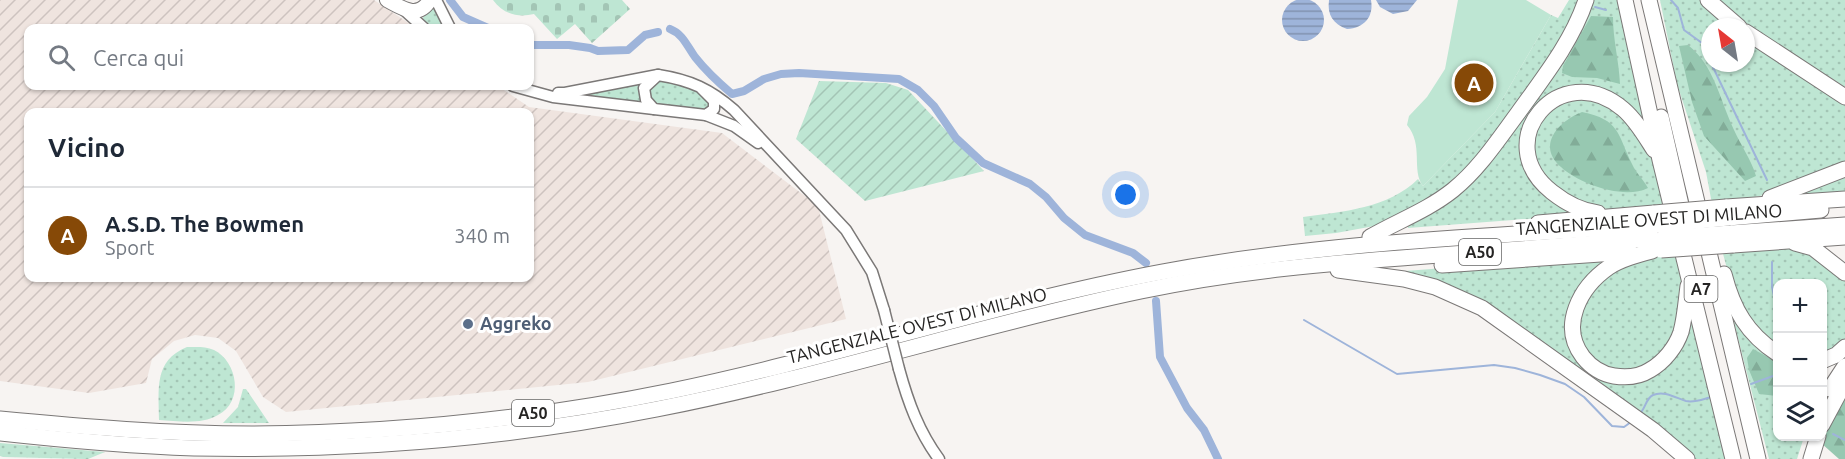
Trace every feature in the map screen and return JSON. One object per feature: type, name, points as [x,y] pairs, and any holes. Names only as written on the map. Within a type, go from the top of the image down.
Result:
[{"type":"highway","points":[[1370,237],[1434,204],[1472,172],[1555,61],[1572,32],[1586,0]]},
{"type":"highway","name":"A7","points":[[1625,0],[1660,160],[1734,459]]},
{"type":"highway","name":"A7","points":[[1634,0],[1742,459]]},
{"type":"highway","name":"A7","points":[[1649,0],[1758,459]]},
{"type":"highway","points":[[1708,0],[1729,18]]},
{"type":"highway","points":[[1755,38],[1845,97]]},
{"type":"highway","points":[[1657,236],[1619,216],[1591,213],[1576,208],[1548,189],[1530,163],[1527,146],[1530,128],[1537,114],[1550,102],[1566,94],[1582,92],[1600,96],[1623,109],[1636,123],[1660,160]]},
{"type":"highway","points":[[1678,122],[1696,169],[1731,300],[1748,329],[1773,350]]},
{"type":"highway","points":[[1730,225],[1753,205],[1845,169]]},
{"type":"highway","points":[[1753,205],[1845,199]]},
{"type":"highway","name":"TANGENZIALE OVEST DI MILANO","points":[[0,433],[192,448],[298,448],[402,442],[512,431],[686,403],[1141,291],[1229,275],[1657,236],[1845,209]]},
{"type":"highway","points":[[1306,252],[1370,237],[1619,216]]},
{"type":"highway","points":[[1352,271],[1657,236],[1730,225],[1780,241],[1813,248],[1845,273]]},
{"type":"highway","name":"TANGENZIALE OVEST DI MILANO","points":[[1730,225],[1845,225]]},
{"type":"highway","points":[[1657,236],[1632,256],[1611,266],[1596,277],[1581,297],[1573,315],[1572,331],[1576,346],[1592,366],[1608,375],[1621,377],[1638,375],[1656,366],[1670,352],[1681,332],[1689,277]]},
{"type":"highway","name":"TANGENZIALE OVEST DI MILANO","points":[[0,419],[149,430],[256,434],[400,428],[525,415],[682,388],[1133,278],[1200,265],[1306,252],[1657,236]]},
{"type":"highway","points":[[1780,241],[1845,237]]},
{"type":"highway","points":[[1297,267],[1352,271],[1404,279],[1434,287],[1482,308],[1653,430],[1687,459]]},
{"type":"highway","points":[[1827,359],[1845,347]]},
{"type":"highway","points":[[1827,394],[1845,366]]},
{"type":"highway","points":[[1827,416],[1845,382]]},
{"type":"highway","points":[[1801,459],[1806,441]]},
{"type":"highway","points":[[1811,459],[1816,441]]},
{"type":"main road","points":[[396,4],[417,11],[432,1]]},
{"type":"street","points":[[422,24],[432,1]]},
{"type":"street","points":[[432,1],[447,24]]},
{"type":"street","points":[[396,4],[419,24]]},
{"type":"street","points":[[654,109],[646,100],[644,88],[658,75]]},
{"type":"street","points":[[525,90],[565,93],[658,75],[700,87],[717,95],[734,110],[835,216],[856,244],[872,272],[885,310],[913,415],[939,459]]},
{"type":"street","points":[[700,87],[720,106],[728,124]]},
{"type":"street","points":[[525,90],[553,97],[706,115],[728,124],[773,153]]},
{"type":"street","points":[[706,115],[714,109],[714,101]]},
{"type":"shaded area","points":[[0,0],[374,0],[410,24],[24,24],[24,90],[504,90],[529,107],[722,133],[818,206],[846,319],[588,382],[286,412],[263,397],[236,351],[218,338],[195,335],[174,341],[152,359],[146,383],[89,393],[0,381]]},
{"type":"green space","points":[[493,0],[622,0],[630,9],[592,43],[575,24],[557,39],[534,14],[511,14],[501,9]]},
{"type":"green space","points":[[1458,0],[1526,0],[1551,15],[1495,112],[1423,186],[1418,173],[1415,141],[1407,125],[1409,116],[1427,97],[1445,69]]},
{"type":"green space","points":[[1569,0],[1581,0],[1567,33],[1492,141],[1446,190],[1380,225],[1305,236],[1303,217],[1364,207],[1393,196],[1418,179],[1423,186],[1495,112],[1551,15],[1558,18]]},
{"type":"green space","points":[[1591,0],[1617,0],[1648,129],[1616,99],[1553,96],[1525,159],[1580,215],[1408,228],[1408,223],[1444,202]]},
{"type":"green space","points":[[1660,0],[1702,0],[1723,18],[1701,18],[1701,72],[1755,72],[1755,42],[1845,102],[1845,164],[1760,196],[1712,204],[1706,172],[1677,84]]},
{"type":"green space","points":[[1716,0],[1845,0],[1845,87],[1755,30],[1755,18],[1737,18]]},
{"type":"green space","points":[[435,2],[444,24],[429,24],[422,19]]},
{"type":"green space","points":[[1591,16],[1613,17],[1620,84],[1597,78],[1572,77],[1562,73],[1563,66]]},
{"type":"green space","points":[[1688,45],[1701,58],[1701,72],[1709,72],[1756,176],[1745,181],[1704,136],[1692,102],[1679,46]]},
{"type":"green space","points":[[643,79],[645,104],[576,97],[577,94]]},
{"type":"green space","points":[[663,79],[699,91],[712,103],[706,110],[653,105],[648,88],[653,82]]},
{"type":"green space","points":[[819,81],[886,83],[908,90],[984,171],[865,201],[796,139]]},
{"type":"green space","points":[[1571,98],[1591,98],[1620,113],[1650,153],[1666,206],[1616,211],[1585,204],[1570,198],[1541,174],[1532,145],[1543,115]]},
{"type":"green space","points":[[1582,112],[1604,119],[1616,129],[1634,167],[1648,188],[1627,192],[1602,188],[1569,173],[1554,159],[1550,150],[1554,135],[1566,121]]},
{"type":"green space","points":[[1845,174],[1845,194],[1785,199]]},
{"type":"green space","points":[[1757,245],[1797,249],[1823,260],[1845,279],[1845,340],[1827,352],[1827,279],[1773,279],[1773,345],[1754,328],[1729,276],[1722,250]]},
{"type":"green space","points":[[1678,252],[1685,290],[1681,318],[1664,353],[1639,370],[1613,370],[1593,360],[1579,339],[1578,311],[1594,285],[1623,263]]},
{"type":"green space","points":[[1614,255],[1583,284],[1574,352],[1638,381],[1691,317],[1729,459],[1692,459],[1503,315],[1405,274],[1405,271]]},
{"type":"green space","points":[[1731,311],[1773,355],[1773,441],[1803,441],[1797,459],[1769,459]]},
{"type":"green space","points":[[187,347],[214,350],[228,363],[235,382],[232,401],[218,415],[204,420],[189,422],[159,420],[159,387],[163,368],[176,353]]},
{"type":"green space","points":[[1753,349],[1773,360],[1773,396],[1759,394],[1749,370],[1747,358]]},
{"type":"green space","points":[[243,389],[246,389],[269,423],[223,423],[238,407]]},
{"type":"green space","points":[[1845,397],[1845,459],[1839,459],[1821,443],[1827,441],[1827,432]]},
{"type":"green space","points":[[0,443],[105,452],[88,459],[3,457],[0,456]]},
{"type":"water","points":[[1303,-1],[1311,0],[1318,5],[1323,12],[1323,28],[1318,35],[1311,40],[1303,41],[1295,40],[1288,35],[1283,28],[1282,20],[1283,12],[1288,5],[1295,0]]},
{"type":"water","points":[[1329,0],[1371,0],[1371,12],[1363,24],[1347,29],[1332,18]]},
{"type":"water","points":[[1376,0],[1417,0],[1408,11],[1393,14],[1380,7]]},
{"type":"waterway","points":[[450,0],[463,17],[479,24]]},
{"type":"waterway","points":[[1671,0],[1678,8],[1684,30],[1701,42]]},
{"type":"waterway","points":[[1595,7],[1606,10]]},
{"type":"waterway","points":[[670,29],[682,37],[695,57],[732,94],[781,74],[899,79],[918,90],[934,106],[956,138],[983,163],[1030,184],[1046,197],[1064,218],[1085,235],[1133,253],[1146,263]]},
{"type":"waterway","points":[[534,45],[569,45],[598,51],[628,50],[645,35],[658,32]]},
{"type":"waterway","points":[[1715,72],[1767,180]]},
{"type":"waterway","points":[[1772,262],[1773,292]]},
{"type":"waterway","points":[[1156,301],[1160,357],[1187,408],[1204,430],[1218,459]]},
{"type":"waterway","points":[[1304,320],[1397,374],[1494,365],[1515,368],[1565,384],[1584,397],[1612,426],[1624,427],[1631,422]]},
{"type":"waterway","points":[[1751,384],[1773,376]]},
{"type":"waterway","points":[[1639,414],[1648,399],[1657,394],[1666,394],[1686,401],[1711,397]]},
{"type":"waterway","points":[[1833,434],[1845,440]]},
{"type":"place","name":"A.S.D. The Bowmen","points":[[1474,83]]},
{"type":"place","name":"Aggreko","points":[[468,324]]}]
